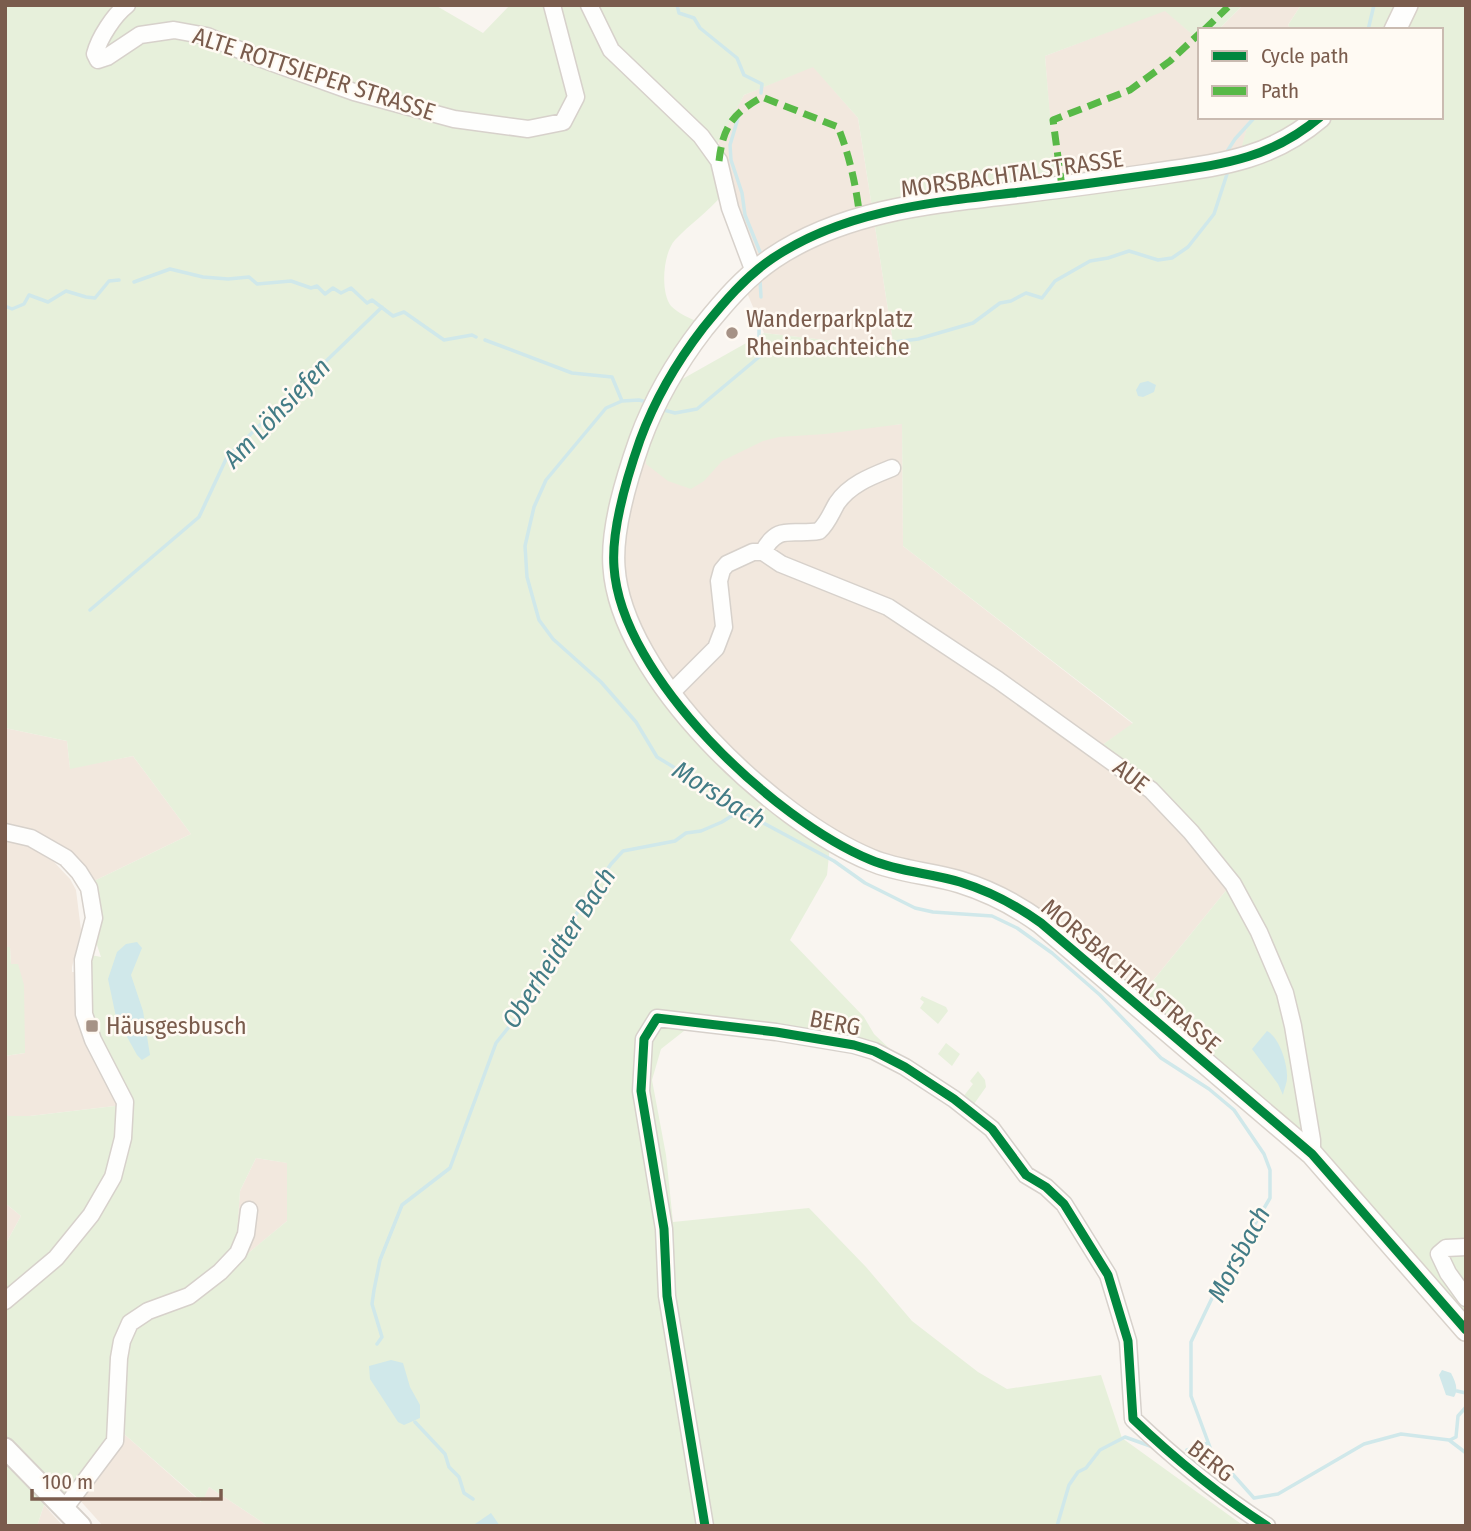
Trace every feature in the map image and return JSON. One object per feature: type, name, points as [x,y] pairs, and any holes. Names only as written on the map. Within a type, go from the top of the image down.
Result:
[{"type":"main road","points":[[1396,28],[1408,5]]},
{"type":"main road","name":"MORSBACHTALSTRASSE","points":[[1317,119],[1285,143],[1266,152],[1227,162],[1062,187],[936,202],[885,212],[841,225],[778,255],[754,272],[725,302],[695,339],[654,405],[638,445],[621,506],[615,533],[614,565],[618,593],[629,625],[654,674],[737,768],[833,841],[872,861],[959,882],[982,891],[1028,914],[1069,945],[1312,1154],[1466,1330]]},
{"type":"street","name":"ALTE ROTTSIEPER STRASSE","points":[[127,5],[96,49],[98,60],[140,35],[174,30],[207,36],[256,57],[354,92],[454,119],[528,129],[564,122],[576,97],[552,5]]},
{"type":"street","points":[[589,5],[611,50],[701,135],[719,161],[730,208],[754,272]]},
{"type":"street","points":[[670,694],[716,648],[724,627],[719,581],[727,564],[753,552],[763,552],[770,538],[779,533],[819,530],[841,498],[853,487],[892,468]]},
{"type":"street","name":"AUE","points":[[763,552],[781,564],[888,607],[905,618],[1134,776],[1191,832],[1233,884],[1248,910],[1285,993],[1301,1073],[1312,1154]]},
{"type":"street","points":[[5,832],[31,838],[66,858],[89,888],[94,918],[83,960],[85,1014],[93,1040],[125,1102],[123,1138],[113,1177],[91,1215],[56,1258],[5,1301]]},
{"type":"street","name":"BERG","points":[[705,1526],[667,1296],[664,1229],[641,1091],[644,1039],[657,1018],[776,1032],[855,1045],[874,1051],[905,1067],[954,1099],[992,1129],[1026,1175],[1046,1187],[1063,1204],[1108,1275],[1128,1341],[1133,1419],[1166,1451],[1267,1526]]},
{"type":"street","points":[[64,1509],[116,1441],[119,1358],[122,1341],[130,1323],[148,1311],[189,1296],[220,1272],[238,1253],[246,1234],[249,1210]]},
{"type":"street","points":[[1466,1248],[1446,1248],[1439,1254],[1448,1273],[1466,1298]]},
{"type":"street","points":[[5,1448],[81,1526]]},
{"type":"shaded area","points":[[1243,5],[1301,5],[1288,25],[1290,28],[1220,28]]},
{"type":"shaded area","points":[[1165,10],[1198,39],[1198,119],[1249,119],[1237,167],[1056,198],[1045,56]]},
{"type":"shaded area","points":[[813,66],[858,118],[894,348],[764,333],[745,288],[759,275],[729,188],[718,140],[744,95]]},
{"type":"shaded area","points":[[902,424],[903,546],[1133,724],[1092,752],[1149,795],[1228,888],[1139,998],[1028,913],[830,845],[690,721],[614,594],[629,459],[785,433]]},
{"type":"shaded area","points":[[5,728],[67,741],[70,768],[133,756],[191,834],[90,883],[5,827]]},
{"type":"shaded area","points":[[5,838],[30,847],[54,862],[76,890],[81,930],[72,967],[72,972],[76,972],[76,1005],[86,1046],[95,1045],[119,1102],[115,1106],[30,1116],[7,1116],[5,1112],[5,1056],[25,1053],[10,947],[5,947]]},
{"type":"shaded area","points":[[256,1158],[288,1163],[287,1221],[234,1265],[240,1191]]},
{"type":"shaded area","points":[[5,1203],[21,1216],[5,1245]]},
{"type":"shaded area","points":[[124,1434],[201,1502],[209,1487],[268,1526],[103,1526],[76,1496],[68,1491]]},
{"type":"shaded area","points":[[44,1505],[63,1526],[37,1526]]},
{"type":"green space","points":[[5,5],[435,5],[483,33],[510,5],[1243,5],[1220,28],[1198,28],[1198,39],[1165,11],[1045,56],[1057,198],[1236,167],[1249,119],[1443,119],[1443,28],[1290,28],[1288,25],[1301,5],[1466,5],[1466,1327],[1315,1150],[1139,998],[1228,888],[1193,831],[1150,789],[1098,748],[1133,723],[903,546],[902,424],[763,441],[722,461],[704,481],[691,489],[668,481],[646,464],[646,452],[670,386],[764,333],[894,348],[858,118],[813,67],[744,95],[711,156],[722,195],[671,246],[664,273],[665,292],[671,306],[699,322],[665,372],[638,426],[619,497],[610,551],[613,592],[625,627],[644,663],[670,699],[733,767],[800,824],[830,845],[827,875],[790,940],[864,1017],[874,1034],[908,1066],[875,1048],[822,1035],[714,1024],[689,1027],[661,1049],[652,1080],[666,1155],[673,1222],[809,1208],[866,1267],[912,1321],[978,1372],[1007,1389],[1101,1375],[1122,1438],[1244,1526],[268,1526],[209,1487],[202,1502],[124,1434],[68,1491],[44,1505],[37,1526],[5,1526],[5,1245],[21,1216],[5,1203],[5,1112],[8,1116],[30,1116],[115,1106],[125,1100],[86,1012],[82,993],[86,954],[101,957],[97,945],[97,902],[90,883],[191,834],[133,756],[70,769],[67,741],[5,728]],"holes":[[[256,1158],[287,1163],[287,1221],[235,1264],[240,1191]]]},
{"type":"green space","points":[[5,947],[10,947],[11,964],[18,964],[24,985],[25,1053],[5,1056]]},
{"type":"green space","points":[[922,996],[946,1007],[948,1011],[938,1024],[920,1008],[924,1002],[920,999]]},
{"type":"green space","points":[[946,1043],[960,1054],[952,1066],[938,1054]]},
{"type":"green space","points":[[978,1071],[985,1080],[986,1087],[974,1104],[963,1097],[973,1084],[970,1081]]},
{"type":"water","points":[[1148,381],[1156,385],[1154,392],[1143,397],[1138,396],[1136,390],[1140,383]]},
{"type":"water","points":[[137,942],[142,948],[131,975],[143,1011],[150,1055],[142,1060],[116,1017],[108,979],[117,952],[126,944]]},
{"type":"water","points":[[1267,1031],[1279,1045],[1284,1059],[1287,1078],[1283,1095],[1252,1049]]},
{"type":"water","points":[[391,1360],[403,1363],[410,1387],[420,1405],[420,1418],[404,1425],[398,1422],[370,1379],[369,1366]]},
{"type":"water","points":[[1442,1370],[1451,1373],[1454,1379],[1454,1397],[1446,1395],[1439,1375]]},
{"type":"water","points":[[491,1513],[500,1526],[472,1526]]},
{"type":"waterway","points":[[677,5],[679,13],[694,18],[700,28],[737,58],[744,75],[762,84],[761,93]]},
{"type":"waterway","name":"Morsbach","points":[[1368,28],[1374,5]]},
{"type":"waterway","points":[[738,118],[730,145],[731,160],[742,193],[745,215],[760,252]]},
{"type":"waterway","name":"Morsbach","points":[[1226,153],[1253,119]]},
{"type":"waterway","name":"Morsbach","points":[[660,409],[675,413],[697,409],[759,357],[794,344],[872,345],[918,339],[973,323],[1000,303],[1026,293],[1042,298],[1055,281],[1090,261],[1129,251],[1158,260],[1172,258],[1188,247],[1214,214],[1228,171]]},
{"type":"waterway","points":[[134,282],[170,269],[203,277],[249,277],[257,284],[291,281],[311,288],[317,286],[325,294],[333,288],[341,293],[351,288],[367,303],[372,300],[393,316],[404,312],[444,340],[472,335],[476,337]]},
{"type":"waterway","points":[[5,306],[12,309],[24,304],[29,295],[48,302],[66,291],[95,298],[109,281],[119,280]]},
{"type":"waterway","points":[[760,280],[761,297]]},
{"type":"waterway","name":"Am Löhsiefen","points":[[90,610],[199,517],[227,457],[382,307]]},
{"type":"waterway","points":[[759,318],[759,357]]},
{"type":"waterway","points":[[485,340],[572,373],[612,377],[622,401]]},
{"type":"waterway","name":"Morsbach","points":[[647,402],[622,401],[606,408],[546,480],[534,507],[525,546],[527,577],[539,620],[553,639],[601,682],[636,722],[657,757],[703,785],[709,784],[745,813],[834,861],[865,883],[915,908],[933,912],[992,916],[1017,928],[1052,953],[1100,995],[1161,1058],[1209,1089],[1234,1110],[1264,1154],[1270,1170],[1270,1198],[1213,1296],[1191,1342],[1191,1396],[1211,1450],[1254,1498],[1278,1494],[1364,1444],[1401,1434],[1449,1440],[1466,1453]]},
{"type":"waterway","name":"Oberheidter Bach","points":[[377,1344],[382,1337],[372,1304],[374,1290],[380,1260],[402,1205],[450,1168],[496,1043],[520,1013],[552,963],[552,949],[623,851],[675,841],[686,833],[701,831],[722,822],[741,810]]},
{"type":"waterway","points":[[1457,1391],[1466,1393]]},
{"type":"waterway","points":[[1450,1440],[1456,1437],[1458,1416],[1466,1407]]},
{"type":"waterway","name":"Oberheidter Bach","points":[[415,1422],[445,1454],[449,1467],[459,1477],[464,1493],[473,1499]]},
{"type":"waterway","points":[[1057,1526],[1069,1485],[1100,1450],[1125,1437],[1153,1447]]},
{"type":"waterway","points":[[1187,1450],[1208,1443]]},
{"type":"marked path","points":[[1206,28],[1228,7]]},
{"type":"marked path","points":[[1062,187],[1053,120],[1130,90],[1170,61],[1198,35]]},
{"type":"marked path","points":[[719,161],[726,130],[743,109],[762,97],[838,127],[852,172],[860,218]]},
{"type":"cycle path","points":[[1317,119],[1280,144],[1239,159],[1173,171],[892,210],[831,228],[773,258],[744,282],[711,318],[684,354],[659,396],[640,440],[625,486],[617,519],[614,567],[623,610],[643,654],[673,698],[709,740],[749,779],[791,813],[832,840],[871,860],[971,886],[1002,899],[1041,923],[1312,1154],[1466,1330]]},
{"type":"cycle path","points":[[705,1526],[667,1296],[664,1229],[641,1091],[644,1039],[657,1018],[776,1032],[874,1051],[905,1067],[954,1099],[992,1129],[1026,1175],[1046,1187],[1064,1204],[1108,1275],[1128,1341],[1133,1419],[1198,1476],[1267,1526]]},
{"type":"place","name":"Wanderparkplatz Rheinbachteiche","points":[[732,333]]},
{"type":"place","name":"Häusgesbusch","points":[[92,1026]]}]
